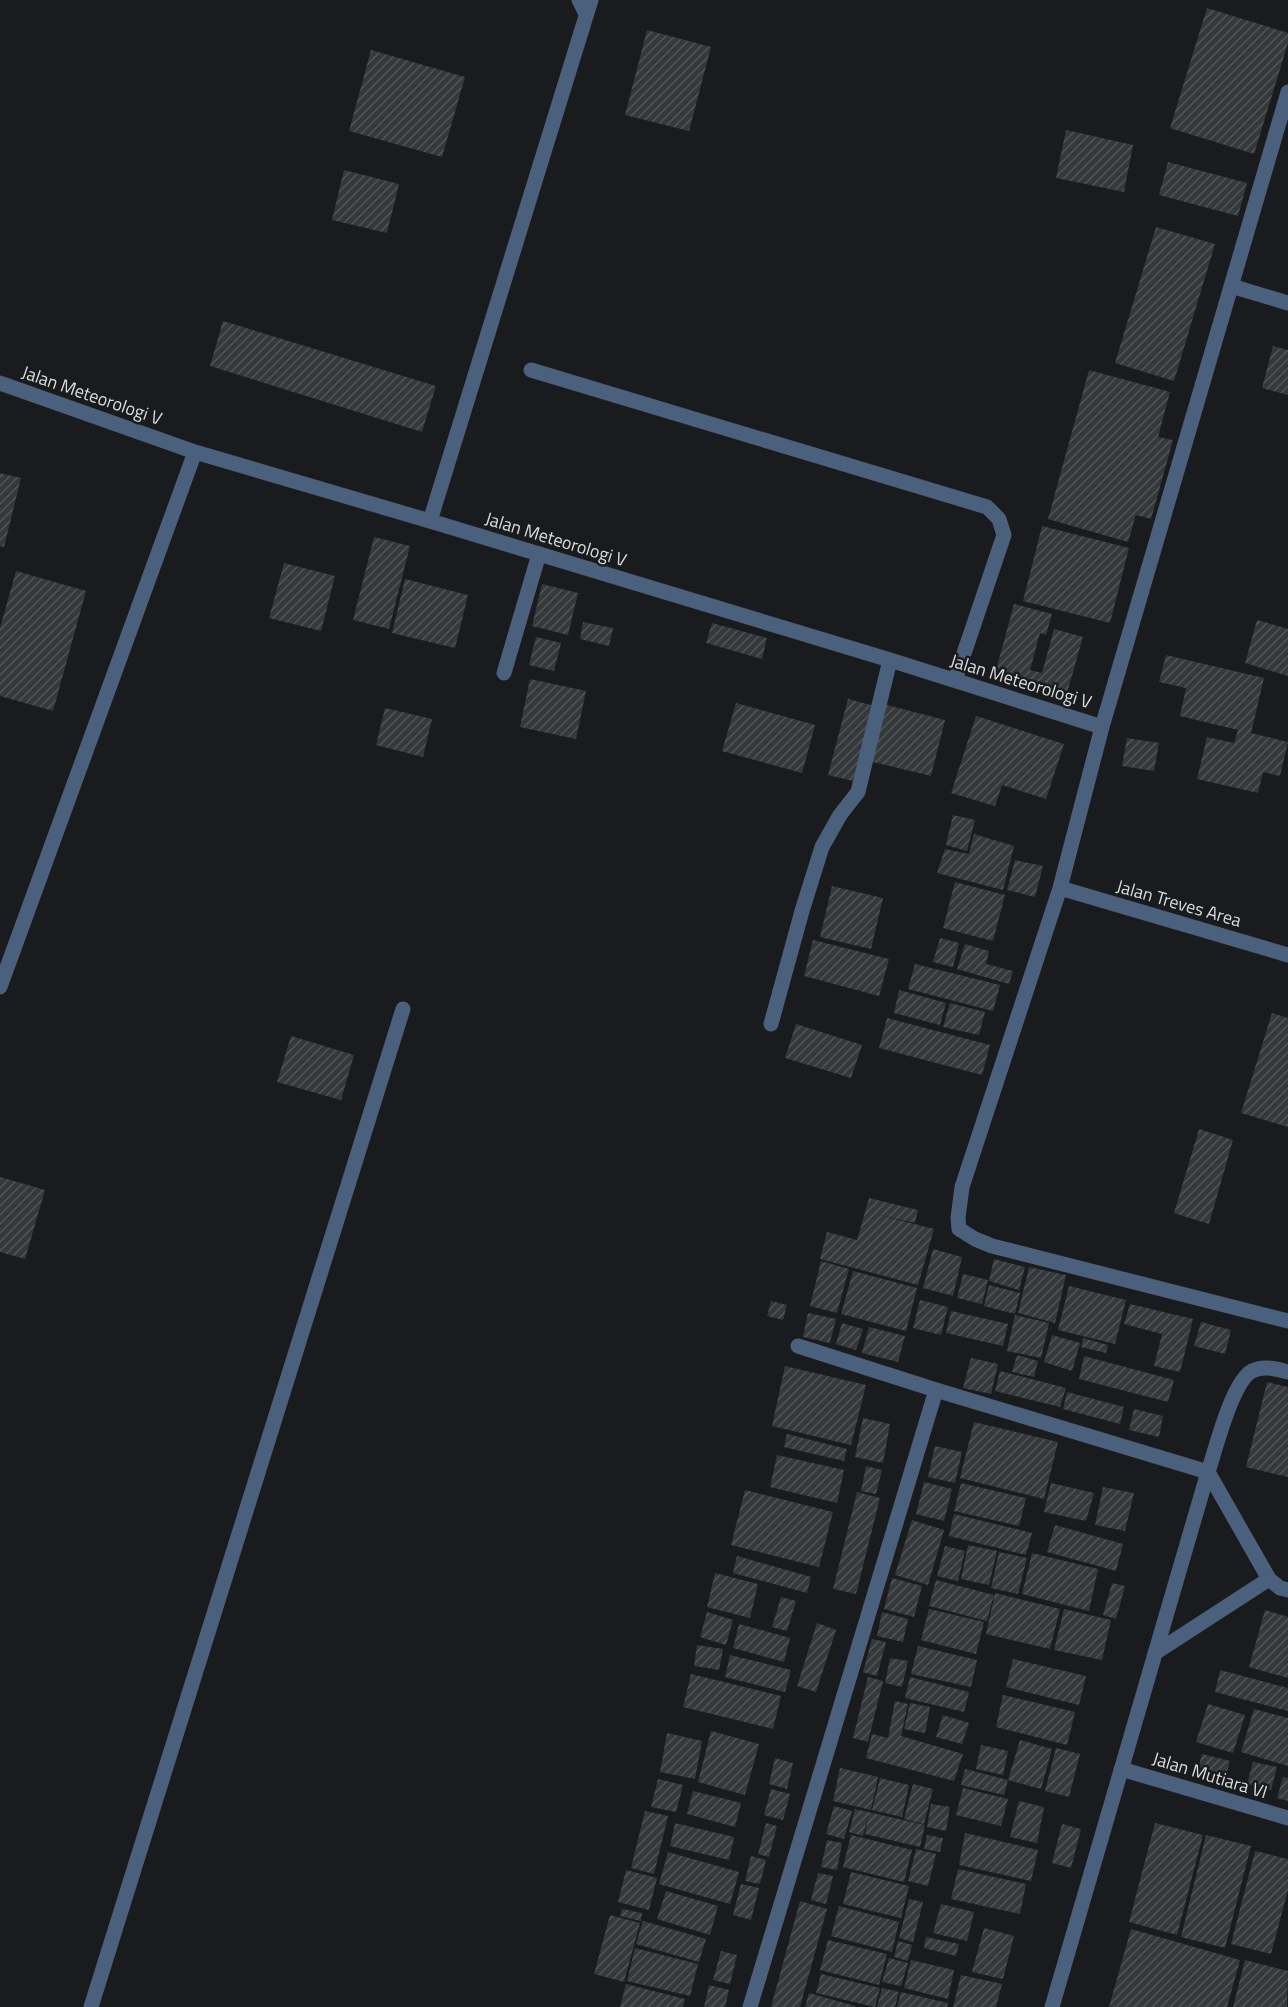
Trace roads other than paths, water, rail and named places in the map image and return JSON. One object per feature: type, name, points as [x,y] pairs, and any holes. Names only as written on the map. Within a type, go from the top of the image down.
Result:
[{"type":"street","points":[[430,521],[589,7],[579,0]]},
{"type":"street","points":[[1288,92],[1102,727],[1060,888],[962,1187],[958,1218],[959,1228],[975,1239],[992,1246],[1288,1321]]},
{"type":"street","points":[[1231,286],[1288,303]]},
{"type":"street","points":[[531,370],[987,507],[999,519],[1005,534],[954,680]]},
{"type":"street","name":"Jalan Meteorologi V","points":[[0,383],[195,452],[890,660],[1102,727]]},
{"type":"street","points":[[0,987],[195,452]]},
{"type":"street","points":[[504,674],[539,554]]},
{"type":"street","points":[[771,1024],[822,847],[840,815],[858,792],[890,660]]},
{"type":"street","name":"Jalan Treves Area","points":[[1060,888],[1288,955]]},
{"type":"street","points":[[91,2007],[403,1009]]},
{"type":"street","points":[[798,1346],[1208,1472],[1269,1579],[1288,1590]]},
{"type":"street","points":[[1052,2007],[1208,1472],[1233,1398],[1243,1379],[1259,1368],[1268,1367],[1288,1372]]},
{"type":"street","points":[[750,2007],[936,1390]]},
{"type":"street","points":[[1155,1653],[1269,1579]]},
{"type":"street","name":"Jalan Mutiara VI","points":[[1121,1768],[1288,1818]]}]
